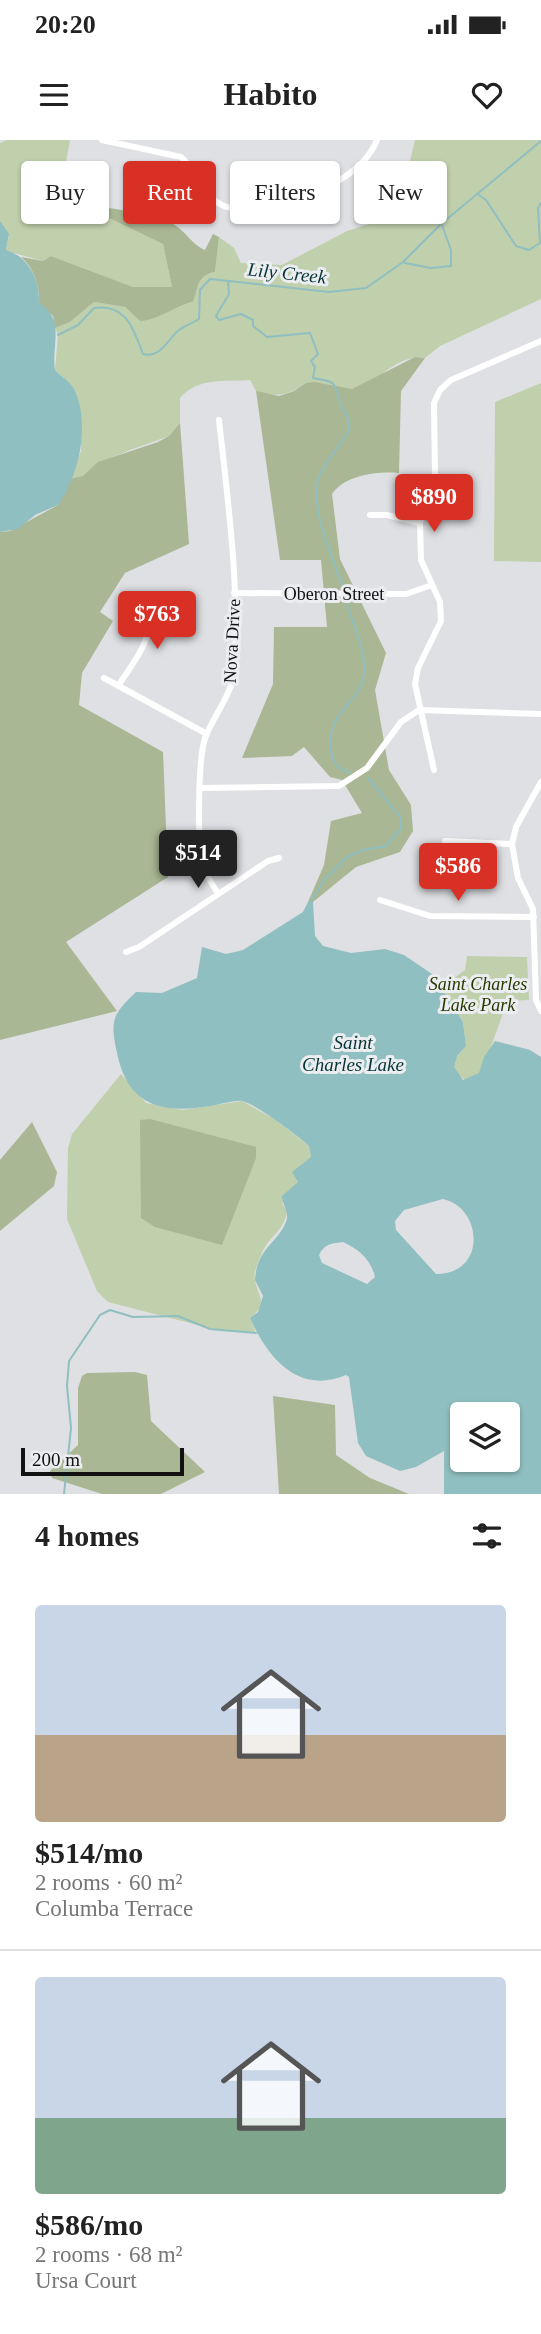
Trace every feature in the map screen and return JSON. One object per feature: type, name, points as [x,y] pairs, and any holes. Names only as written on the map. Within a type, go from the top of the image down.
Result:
[{"type":"street","points":[[102,140],[181,157],[215,201],[235,209],[298,199],[316,192],[353,169],[369,155],[377,140]]},
{"type":"street","points":[[434,770],[415,684],[418,668],[441,621],[440,601],[421,560],[420,523],[435,475],[434,403],[439,391],[451,380],[541,341]]},
{"type":"street","name":"Nova Drive","points":[[218,893],[202,864],[201,755],[206,734],[232,680],[233,551],[219,421]]},
{"type":"street","points":[[370,515],[387,515],[420,523]]},
{"type":"street","name":"Oberon Street","points":[[234,593],[406,594],[432,585]]},
{"type":"street","points":[[118,686],[146,642],[152,619],[149,605]]},
{"type":"street","points":[[104,678],[206,734]]},
{"type":"street","points":[[201,788],[339,786],[367,768],[396,729],[419,709],[541,714]]},
{"type":"street","points":[[541,782],[516,827],[512,844],[518,878],[534,917],[536,1000],[541,1011]]},
{"type":"street","points":[[445,841],[512,844]]},
{"type":"street","points":[[126,952],[139,947],[268,861],[279,858]]},
{"type":"street","points":[[380,900],[430,916],[534,917]]},
{"type":"green space","points":[[7,140],[70,140],[66,161],[21,161],[21,224],[109,224],[111,219],[163,244],[172,287],[133,287],[51,256],[43,261],[6,251],[9,235],[0,221],[0,143]]},
{"type":"green space","points":[[415,140],[541,140],[541,299],[440,346],[425,358],[414,358],[395,365],[359,387],[344,389],[306,383],[288,393],[276,395],[256,391],[250,380],[212,382],[195,387],[180,398],[180,423],[169,436],[104,461],[83,477],[70,479],[81,451],[79,408],[74,389],[55,370],[58,335],[55,328],[70,322],[94,302],[125,307],[140,321],[193,302],[201,279],[215,272],[219,237],[234,248],[241,263],[282,265],[347,231],[370,224],[447,224],[447,161],[410,161]]},
{"type":"green space","points":[[109,208],[123,210],[123,224],[173,224],[205,250],[213,234],[219,237],[215,272],[201,279],[193,302],[152,319],[140,321],[125,307],[94,302],[70,322],[55,328],[53,316],[39,303],[33,272],[21,257],[43,261],[51,256],[133,287],[172,287],[163,244],[111,219]]},
{"type":"green space","points":[[415,357],[425,358],[401,391],[399,473],[353,478],[332,494],[340,559],[386,653],[375,690],[389,770],[411,805],[413,831],[400,852],[356,867],[313,902],[308,902],[324,865],[331,821],[362,813],[342,780],[330,777],[304,747],[292,756],[242,758],[273,684],[274,627],[327,627],[321,560],[280,560],[256,391],[279,396],[314,382],[352,389]]},
{"type":"green space","points":[[541,383],[541,562],[494,561],[495,402]]},
{"type":"green space","points":[[180,423],[189,544],[125,573],[100,612],[113,621],[82,673],[79,705],[163,752],[168,877],[66,942],[117,1011],[0,1040],[0,532],[10,531],[58,505],[70,479],[83,476],[98,462],[158,442],[169,436]]},
{"type":"green space","name":"Saint Charles Lake Park","points":[[467,956],[527,957],[529,1000],[507,1001],[480,1073],[466,1081],[454,1071],[454,1060],[466,1046],[463,1022],[441,988],[465,970]]},
{"type":"green space","points":[[121,1074],[146,1103],[182,1110],[242,1101],[276,1120],[309,1146],[311,1157],[293,1172],[298,1182],[282,1204],[287,1211],[286,1218],[259,1259],[255,1280],[261,1304],[250,1318],[256,1333],[221,1331],[108,1302],[97,1291],[67,1219],[68,1148],[72,1134]]},
{"type":"green space","points":[[150,1119],[256,1147],[256,1158],[222,1245],[155,1227],[141,1218],[140,1120]]},
{"type":"green space","points":[[32,1122],[57,1172],[54,1186],[0,1231],[0,1160]]},
{"type":"green space","points":[[135,1372],[147,1375],[151,1421],[205,1472],[161,1494],[102,1494],[52,1478],[50,1471],[78,1445],[78,1388],[82,1376],[87,1373]]},
{"type":"green space","points":[[273,1396],[335,1405],[336,1455],[370,1478],[409,1494],[279,1494]]},
{"type":"water","points":[[0,221],[9,234],[6,250],[21,258],[32,270],[38,286],[39,303],[52,317],[56,333],[55,370],[74,389],[82,418],[82,433],[72,479],[58,505],[35,515],[18,529],[0,532]]},
{"type":"water","name":"Saint Charles Lake","points":[[308,902],[313,902],[315,936],[323,946],[351,953],[385,949],[404,955],[432,974],[463,1022],[466,1046],[457,1056],[454,1067],[463,1080],[479,1073],[484,1057],[495,1041],[530,1050],[541,1057],[541,1494],[444,1494],[444,1451],[416,1467],[400,1471],[366,1456],[358,1443],[349,1377],[346,1375],[329,1380],[314,1380],[300,1377],[276,1359],[257,1333],[250,1318],[258,1312],[263,1296],[255,1280],[256,1269],[263,1254],[286,1222],[282,1196],[298,1182],[292,1172],[311,1157],[309,1146],[266,1114],[242,1101],[176,1109],[149,1102],[129,1085],[122,1071],[114,1025],[122,1007],[136,992],[162,993],[197,978],[202,947],[226,954],[243,950],[303,912]],"holes":[[[443,1199],[466,1214],[472,1226],[474,1240],[471,1252],[465,1263],[453,1271],[436,1274],[396,1230],[395,1221],[404,1210]],[[343,1242],[367,1260],[375,1277],[367,1284],[322,1263],[319,1255],[323,1248]]]},
{"type":"waterway","name":"Lily Creek","points":[[58,335],[78,325],[94,308],[105,307],[114,309],[127,319],[143,354],[149,355],[159,351],[179,330],[199,319],[200,290],[210,279],[329,292],[366,288],[403,262],[441,224],[541,141]]},
{"type":"waterway","points":[[479,195],[486,200],[516,246],[529,250],[540,243],[538,208],[541,203]]},
{"type":"waterway","points":[[405,263],[431,268],[451,266],[451,250],[442,225]]},
{"type":"waterway","points":[[228,281],[229,294],[216,316],[219,320],[241,314],[253,320],[253,326],[267,337],[310,333],[318,354],[311,361],[315,367],[313,378],[329,381],[334,385],[348,419],[346,436],[327,461],[316,492],[322,528],[342,585]]},
{"type":"waterway","points":[[347,604],[361,647],[364,673],[356,694],[337,718],[330,738],[335,763],[339,768],[351,773]]},
{"type":"waterway","points":[[310,902],[325,879],[347,857],[362,850],[386,846],[401,829],[401,818],[368,778]]},
{"type":"waterway","points":[[64,1494],[71,1428],[67,1386],[69,1361],[100,1315],[110,1310],[133,1317],[178,1316],[210,1329],[256,1333]]}]
